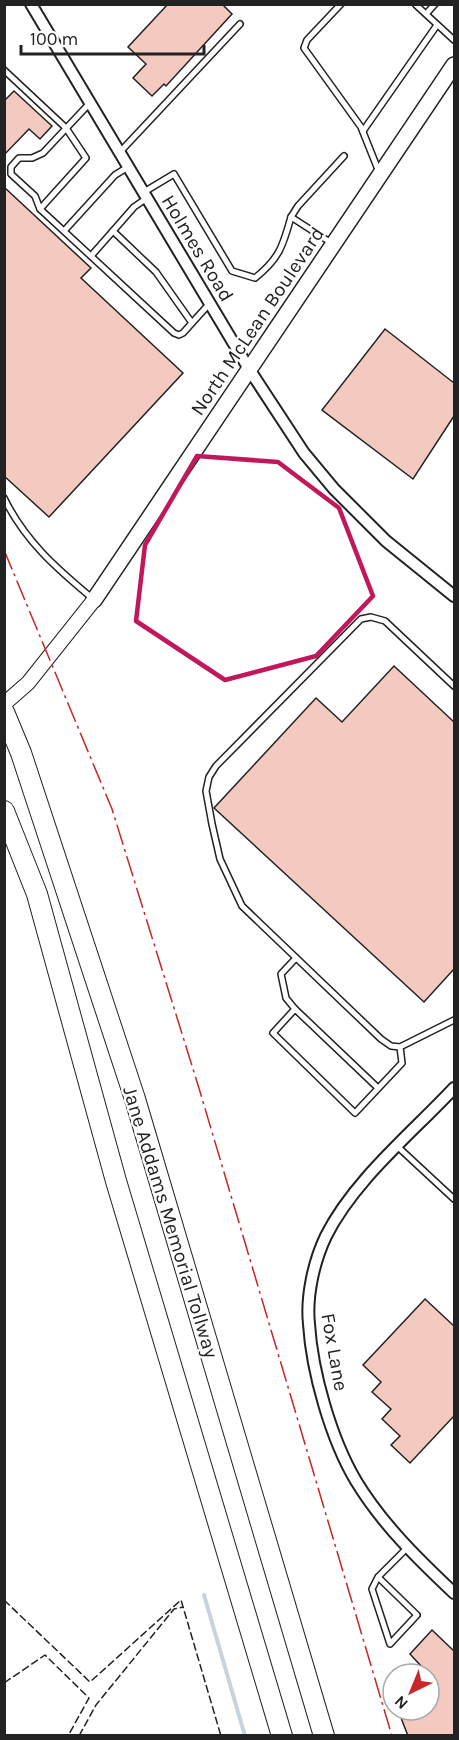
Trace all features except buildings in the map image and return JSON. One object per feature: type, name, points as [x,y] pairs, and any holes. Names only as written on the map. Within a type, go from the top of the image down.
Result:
[{"type":"highway","name":"Jane Addams Memorial Tollway","points":[[4,712],[21,753],[135,1099],[324,1736]]},
{"type":"highway","name":"Jane Addams Memorial Tollway","points":[[4,810],[37,894],[116,1181],[282,1736]]},
{"type":"main road","name":"North McLean Boulevard","points":[[94,600],[454,65]]},
{"type":"street","name":"Holmes Road","points":[[31,4],[249,369],[304,453],[334,489],[386,541],[454,596]]},
{"type":"street","points":[[4,704],[28,683],[94,600]]},
{"type":"street","name":"Fox Lane","points":[[454,1088],[354,1192],[326,1236],[316,1261],[308,1323],[318,1373],[337,1440],[356,1480],[407,1548],[454,1593]]},
{"type":"lane","points":[[341,4],[307,40],[304,48],[363,131],[380,176]]},
{"type":"lane","points":[[426,14],[435,4]]},
{"type":"lane","points":[[416,5],[454,40]]},
{"type":"lane","points":[[120,152],[240,24]]},
{"type":"lane","points":[[363,131],[437,25]]},
{"type":"lane","points":[[4,70],[66,128],[86,158],[40,209]]},
{"type":"lane","points":[[91,102],[43,153],[32,158],[19,158],[11,167],[11,174],[35,196],[40,209],[174,333],[183,333],[210,303]]},
{"type":"lane","points":[[91,256],[146,195],[174,174],[232,272],[255,278],[274,264],[284,242],[291,217],[298,206],[344,156]]},
{"type":"lane","points":[[64,231],[115,175],[129,166]]},
{"type":"lane","points":[[291,217],[334,244]]},
{"type":"lane","points":[[113,231],[156,272],[192,323]]},
{"type":"lane","points":[[4,498],[23,532],[44,557],[94,600]]},
{"type":"lane","points":[[454,686],[385,621],[371,617],[361,619],[216,766],[209,777],[206,791],[220,859],[242,906],[381,1039],[391,1046],[400,1047],[454,1020]]},
{"type":"lane","points":[[296,958],[281,974],[286,998],[378,1088]]},
{"type":"lane","points":[[295,1009],[273,1033],[355,1113],[402,1063],[400,1047]]},
{"type":"lane","points":[[398,1147],[454,1199]]},
{"type":"lane","points":[[378,1577],[417,1615],[390,1644],[372,1589],[378,1577],[407,1548]]},
{"type":"highlighted area","points":[[197,456],[278,462],[339,508],[373,596],[316,656],[225,680],[136,621],[145,545]]},
{"type":"waterway","points":[[204,1595],[245,1736]]},
{"type":"fence","points":[[4,1600],[90,1682],[181,1600],[221,1736]]},
{"type":"fence","points":[[79,1736],[96,1705],[174,1609],[183,1607]]},
{"type":"fence","points":[[4,1683],[45,1655],[89,1698],[68,1736]]},
{"type":"power","points":[[4,550],[112,809],[198,1085],[392,1736]]}]
